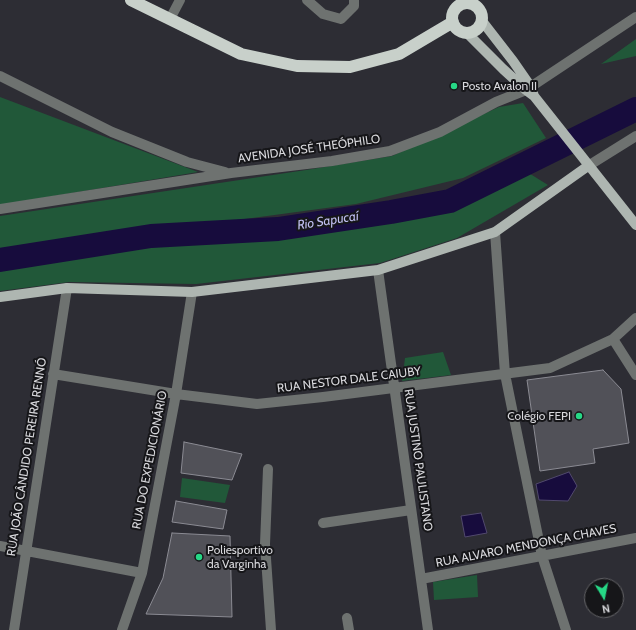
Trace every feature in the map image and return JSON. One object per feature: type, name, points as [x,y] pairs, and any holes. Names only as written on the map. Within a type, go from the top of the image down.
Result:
[{"type":"highway","points":[[131,0],[241,54],[297,66],[350,67],[399,54],[453,22]]},
{"type":"highway","points":[[476,2],[482,16],[482,21],[478,28],[467,33],[458,30],[452,17],[456,9],[464,4],[476,2]]},
{"type":"main road","points":[[482,21],[513,61],[530,91]]},
{"type":"main road","points":[[467,33],[530,91],[636,225]]},
{"type":"main road","points":[[0,297],[67,288],[192,292],[378,270],[495,232],[586,163]]},
{"type":"street","points":[[170,19],[180,0]]},
{"type":"street","points":[[307,0],[323,14],[341,19],[354,6],[354,0]]},
{"type":"street","name":"AVENIDA JOSÉ THEÓPHILO","points":[[0,209],[231,173],[332,162],[390,151],[440,132],[496,102],[530,91],[636,17]]},
{"type":"street","points":[[0,76],[112,132],[187,162],[231,173]]},
{"type":"street","points":[[586,163],[636,136]]},
{"type":"street","points":[[495,232],[505,374],[542,556],[566,630]]},
{"type":"street","name":"RUA JUSTINO PAULISTANO","points":[[378,270],[428,630]]},
{"type":"street","name":"RUA JOÃO CÂNDIDO PEREIRA RENNÓ","points":[[14,630],[67,288]]},
{"type":"street","name":"RUA DO EXPEDICIONÁRIO","points":[[122,630],[142,573],[176,394],[192,292]]},
{"type":"street","name":"RUA NESTOR DALE CAIUBY","points":[[53,374],[176,394],[257,404],[550,368],[613,339],[636,318]]},
{"type":"street","points":[[613,339],[636,375]]},
{"type":"street","points":[[268,469],[265,544],[271,630]]},
{"type":"street","points":[[323,523],[411,510]]},
{"type":"street","name":"RUA ALVARO MENDONÇA CHAVES","points":[[421,580],[636,538]]},
{"type":"street","points":[[0,546],[142,573]]},
{"type":"street","points":[[347,618],[349,630]]},
{"type":"green space","points":[[636,39],[636,56],[601,64]]},
{"type":"green space","points":[[0,97],[198,172],[0,205]]},
{"type":"green space","points":[[523,103],[546,138],[463,178],[356,204],[0,252],[0,216],[392,156],[499,107]]},
{"type":"green space","points":[[527,172],[548,185],[457,238],[380,263],[196,284],[69,282],[0,291],[0,265],[148,242],[276,233],[453,207]]},
{"type":"green space","points":[[443,352],[451,375],[402,381],[405,358]]},
{"type":"green space","points":[[182,478],[230,485],[225,503],[180,497]]},
{"type":"green space","points":[[477,575],[478,597],[434,600],[433,582]]},
{"type":"shaded area","points":[[569,472],[577,486],[568,501],[539,500],[536,484]]},
{"type":"shaded area","points":[[481,513],[487,533],[465,537],[461,516]]},
{"type":"building","name":"Colégio FEPI","points":[[603,370],[621,389],[629,443],[593,449],[595,463],[540,471],[527,380]]},
{"type":"building","points":[[184,442],[242,454],[232,480],[181,473]]},
{"type":"building","points":[[176,501],[227,510],[223,529],[172,522]]},
{"type":"building","name":"Poliesportivo da Varginha","points":[[172,533],[230,536],[232,617],[146,614],[163,578]]},
{"type":"waterway","name":"Rio Sapucaí","points":[[0,260],[151,236],[278,229],[391,212],[450,201],[636,109]]},
{"type":"place","name":"Posto Avalon II","points":[[454,86]]},
{"type":"place","name":"Colégio FEPI","points":[[579,416]]},
{"type":"place","name":"Poliesportivo da Varginha","points":[[199,557]]}]
